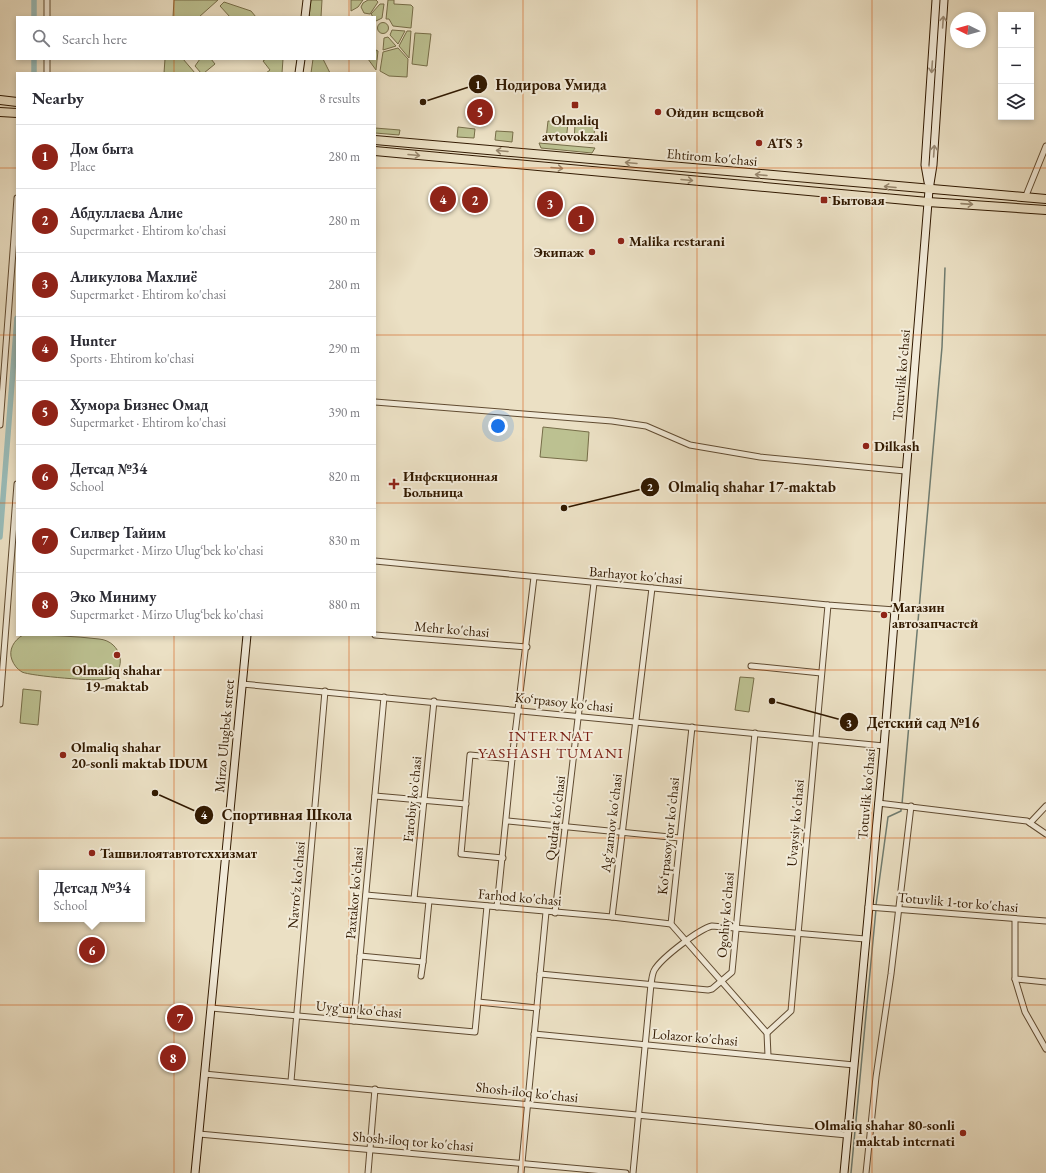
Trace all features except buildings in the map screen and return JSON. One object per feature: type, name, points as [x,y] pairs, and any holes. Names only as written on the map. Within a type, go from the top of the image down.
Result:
[{"type":"main road","points":[[305,16],[307,0]]},
{"type":"main road","points":[[929,190],[925,165],[936,0]]},
{"type":"main road","points":[[929,190],[933,165],[944,0]]},
{"type":"main road","points":[[299,72],[300,60]]},
{"type":"main road","points":[[0,100],[16,102]]},
{"type":"main road","points":[[0,112],[16,114]]},
{"type":"main road","name":"Ehtirom ko'chasi","points":[[376,140],[929,190],[1046,199]]},
{"type":"main road","name":"Ehtirom ko'chasi","points":[[376,151],[928,202],[1046,210]]},
{"type":"main road","name":"Totuvlik ko'chasi","points":[[844,1173],[884,746],[905,471],[929,190]]},
{"type":"main road","name":"Mirzo Ulugbek street","points":[[195,1173],[246,636]]},
{"type":"street","points":[[47,0],[47,16]]},
{"type":"street","points":[[47,60],[47,72]]},
{"type":"street","points":[[1025,198],[1046,146]]},
{"type":"street","points":[[0,425],[16,211]]},
{"type":"street","points":[[376,402],[612,421],[646,426],[690,445],[760,457],[905,471]]},
{"type":"street","points":[[0,704],[16,497]]},
{"type":"street","name":"Barhayot ko'chasi","points":[[376,561],[594,583],[895,610]]},
{"type":"street","points":[[498,907],[512,759],[527,647],[534,577]]},
{"type":"street","name":"Qudrat ko'chasi","points":[[555,913],[594,583]]},
{"type":"street","name":"Ag‘zamov ko'chasi","points":[[612,917],[652,588]]},
{"type":"street","name":"Uvaysiy ko'chasi","points":[[767,1033],[791,1011],[814,739],[828,605]]},
{"type":"street","name":"Mehr ko'chasi","points":[[376,635],[527,647]]},
{"type":"street","points":[[751,666],[821,673]]},
{"type":"street","name":"Ko‘rpasoy ko'chasi","points":[[242,684],[579,715],[884,746]]},
{"type":"street","name":"Navro‘z ko'chasi","points":[[291,1081],[325,691]]},
{"type":"street","name":"Paxtakor ko'chasi","points":[[354,1021],[384,697]]},
{"type":"street","name":"Farobiy ko'chasi","points":[[414,900],[434,701]]},
{"type":"street","name":"Ko‘rpasoy tor ko'chasi","points":[[671,924],[692,727]]},
{"type":"street","name":"Ogohiy ko'chasi","points":[[722,982],[732,972],[755,733]]},
{"type":"street","points":[[503,858],[461,854],[470,755],[512,759]]},
{"type":"street","points":[[375,796],[466,804]]},
{"type":"street","points":[[878,803],[1027,820],[1046,834]]},
{"type":"street","points":[[866,1173],[876,1077],[899,909],[909,806]]},
{"type":"street","points":[[1030,823],[1046,806]]},
{"type":"street","points":[[507,821],[680,838]]},
{"type":"street","name":"Farhod ko'chasi","points":[[366,895],[612,917],[671,924]]},
{"type":"street","points":[[421,976],[430,901]]},
{"type":"street","name":"Uyg‘un ko'chasi","points":[[211,1008],[475,1032],[487,906]]},
{"type":"street","name":"Totuvlik 1-tor ko'chasi","points":[[870,907],[1046,921]]},
{"type":"street","points":[[521,1173],[546,912]]},
{"type":"street","points":[[1015,919],[1015,979],[1023,1007],[1046,1049]]},
{"type":"street","points":[[671,924],[767,1033],[768,1056]]},
{"type":"street","points":[[633,1173],[651,984],[654,971],[658,965],[705,927],[736,927],[865,939]]},
{"type":"street","points":[[360,956],[423,962]]},
{"type":"street","points":[[540,974],[708,990],[722,982]]},
{"type":"street","points":[[1015,979],[1046,982]]},
{"type":"street","points":[[478,1002],[537,1008]]},
{"type":"street","name":"Lolazor ko'chasi","points":[[534,1034],[854,1065]]},
{"type":"street","points":[[1040,1039],[1046,1039]]},
{"type":"street","name":"Shosh-iloq ko'chasi","points":[[204,1074],[291,1081],[847,1135]]},
{"type":"street","points":[[368,1173],[375,1089]]},
{"type":"street","name":"Shosh-iloq tor ko'chasi","points":[[199,1134],[626,1173]]},
{"type":"green space","points":[[174,0],[218,0],[200,16],[173,16]]},
{"type":"green space","points":[[311,0],[322,0],[321,16],[309,16]]},
{"type":"green space","points":[[351,0],[363,0],[358,7],[351,11]]},
{"type":"green space","points":[[368,0],[376,0],[378,2],[370,14],[364,13],[361,7],[363,3]]},
{"type":"green space","points":[[388,0],[394,0],[394,4],[411,5],[413,7],[411,28],[393,26],[389,19],[386,19]]},
{"type":"green space","points":[[224,2],[251,11],[255,16],[229,16],[220,6]]},
{"type":"green space","points":[[380,4],[384,4],[382,18],[376,21],[376,16],[372,16],[371,14]]},
{"type":"green space","points":[[383,22],[387,24],[389,28],[387,32],[383,34],[379,32],[377,28],[379,24]]},
{"type":"green space","points":[[392,30],[405,31],[398,44],[390,35]]},
{"type":"green space","points":[[407,31],[411,31],[409,58],[399,46]]},
{"type":"green space","points":[[415,33],[431,34],[427,66],[412,64]]},
{"type":"green space","points":[[388,37],[396,46],[383,50],[384,38]]},
{"type":"green space","points":[[398,48],[408,59],[407,77],[389,76],[380,71],[383,52]]},
{"type":"green space","points":[[376,50],[378,51],[376,70],[369,60],[376,60]]},
{"type":"green space","points":[[165,60],[184,60],[194,72],[164,72]]},
{"type":"green space","points":[[199,60],[212,60],[215,64],[205,72],[200,72],[195,66]]},
{"type":"green space","points":[[283,60],[282,72],[267,72],[270,70],[263,61]]},
{"type":"green space","points":[[313,60],[324,60],[330,72],[311,72]]},
{"type":"green space","points":[[548,121],[568,123],[566,141],[546,139]]},
{"type":"green space","points":[[575,124],[595,126],[593,143],[574,142]]},
{"type":"green space","points":[[458,127],[475,129],[474,138],[457,137]]},
{"type":"green space","points":[[376,128],[400,130],[399,135],[376,133]]},
{"type":"green space","points":[[496,131],[513,132],[512,142],[495,140]]},
{"type":"green space","points":[[539,143],[595,148],[592,153],[541,148]]},
{"type":"green space","points":[[543,427],[589,432],[587,461],[540,457]]},
{"type":"green space","points":[[22,636],[71,636],[99,639],[107,641],[113,645],[120,657],[120,663],[118,670],[114,675],[107,679],[101,680],[28,674],[17,668],[12,660],[11,649]]},
{"type":"green space","points":[[740,677],[754,678],[749,712],[735,710]]},
{"type":"green space","points":[[23,689],[41,691],[38,725],[20,723]]},
{"type":"waterway","points":[[34,0],[34,16]]},
{"type":"waterway","points":[[34,60],[34,72]]},
{"type":"waterway","points":[[902,804],[942,347],[945,268]]},
{"type":"waterway","points":[[0,537],[16,331]]},
{"type":"waterway","points":[[876,905],[888,817],[901,811],[901,808]]},
{"type":"waterway","points":[[851,1173],[876,909]]},
{"type":"place","name":"Нодирова Умида","points":[[423,102]]},
{"type":"place","name":"Olmaliq avtovokzali","points":[[575,105]]},
{"type":"place","name":"Хумора Бизнес Омад","points":[[480,112]]},
{"type":"place","name":"Ойдин вещевой","points":[[658,112]]},
{"type":"place","name":"ATS 3","points":[[759,143]]},
{"type":"place","name":"Hunter","points":[[443,199]]},
{"type":"place","name":"Абдуллаева Алие","points":[[475,200]]},
{"type":"place","name":"Бытовая","points":[[824,200]]},
{"type":"place","name":"Аликулова Махлиё","points":[[550,204]]},
{"type":"place","name":"Дом быта","points":[[581,219]]},
{"type":"place","name":"Malika restarani","points":[[621,241]]},
{"type":"place","name":"Экипаж","points":[[592,252]]},
{"type":"place","name":"Dilkash","points":[[866,446]]},
{"type":"place","name":"Инфекционная Больница","points":[[394,484]]},
{"type":"place","name":"Olmaliq shahar 17-maktab","points":[[564,508]]},
{"type":"place","name":"Магазин автозапчастей","points":[[884,615]]},
{"type":"place","name":"Olmaliq shahar 19-maktab","points":[[117,655]]},
{"type":"place","name":"Детский сад №16","points":[[772,701]]},
{"type":"place","name":"Olmaliq shahar 20-sonli maktab IDUM","points":[[63,755]]},
{"type":"place","name":"Спортивная Школа","points":[[155,793]]},
{"type":"place","name":"Ташвилоятавтотеххизмат","points":[[92,853]]},
{"type":"place","name":"Детсад №34","points":[[92,950]]},
{"type":"place","name":"Силвер Тайим","points":[[180,1018]]},
{"type":"place","name":"Эко Миниму","points":[[173,1058]]},
{"type":"place","name":"Olmaliq shahar 80-sonli maktab internati","points":[[963,1133]]},
{"type":"district","name":"INTERNAT YASHASH TUMANI","points":[[551,744]]}]
